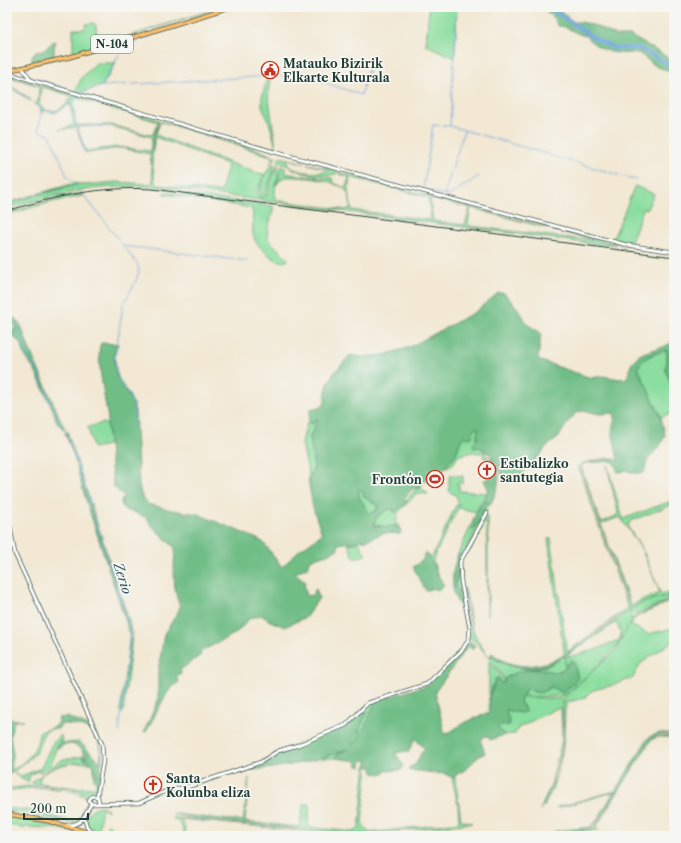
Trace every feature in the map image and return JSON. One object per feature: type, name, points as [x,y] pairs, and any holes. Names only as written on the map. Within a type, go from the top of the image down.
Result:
[{"type":"main road","name":"N-104","points":[[7,72],[29,68],[70,57],[230,7]]},
{"type":"main road","points":[[7,814],[62,825],[101,836]]},
{"type":"street","points":[[26,77],[29,68]]},
{"type":"street","points":[[23,69],[26,77]]},
{"type":"street","points":[[7,72],[26,77],[34,82],[338,170],[627,245],[674,252]]},
{"type":"street","points":[[7,510],[14,554],[102,744],[103,761],[97,796],[99,803]]},
{"type":"street","points":[[91,804],[96,805],[99,803],[107,805],[140,803],[164,792],[190,786],[261,762],[278,751],[298,745],[346,725],[368,703],[427,684],[461,651],[469,638],[470,629],[461,582],[460,562],[487,513]]},
{"type":"street","points":[[62,825],[74,826],[80,823],[91,804],[89,802],[90,797],[97,796]]},
{"type":"street","points":[[84,817],[90,830],[96,834]]},
{"type":"street","points":[[80,823],[81,830]]},
{"type":"street","points":[[81,830],[86,824]]},
{"type":"green space","points":[[224,7],[73,54],[73,29],[85,29],[86,24],[94,23],[96,26],[97,35],[94,37],[92,43],[94,47]]},
{"type":"green space","points":[[429,7],[457,7],[455,58],[426,45]]},
{"type":"green space","points":[[542,7],[555,7],[574,22],[593,25],[617,36],[631,36],[674,61],[674,72],[657,67],[639,53],[614,53],[601,48],[586,36],[565,27],[558,26],[554,19]]},
{"type":"green space","points":[[54,41],[56,42],[54,47],[54,59],[32,64],[32,55],[39,50],[43,51]]},
{"type":"green space","points":[[72,54],[63,57],[7,69]]},
{"type":"green space","points":[[96,63],[116,63],[103,85],[79,94],[75,92],[82,77]]},
{"type":"green space","points":[[268,74],[271,74],[268,93],[276,147],[269,122],[262,106],[262,97]]},
{"type":"green space","points":[[7,75],[159,120],[154,133],[151,154],[156,130],[161,121],[259,150],[276,158],[270,164],[273,159],[271,156],[163,122],[160,123],[156,134],[254,172],[264,174],[257,193],[258,197],[263,198],[260,196],[261,183],[268,169],[274,163],[274,170],[265,196],[267,196],[278,163],[278,177],[275,186],[279,178],[281,166],[285,168],[286,173],[319,178],[332,178],[334,183],[318,179],[283,177],[275,187],[275,200],[346,210],[351,207],[350,201],[352,210],[431,220],[428,197],[350,177],[348,192],[349,196],[343,188],[339,186],[346,188],[349,177],[339,174],[338,172],[616,244],[593,244],[159,187],[138,186],[82,190],[7,209],[7,205],[41,194],[77,185],[44,192],[7,203],[74,183],[85,185],[116,182],[150,184],[153,181],[150,154],[121,148],[86,153],[76,127],[59,130],[74,125],[70,104],[55,113],[43,110],[43,113],[41,112],[40,107],[34,104],[38,102],[39,86],[10,77],[9,85],[30,99],[29,100],[7,85]],"holes":[[[43,87],[72,96],[65,105],[57,110],[48,110],[39,104],[41,88]],[[77,98],[158,122],[153,134],[150,135],[111,125],[76,125],[73,103]],[[84,126],[110,126],[152,137],[150,151],[117,147],[86,151],[77,128]],[[155,137],[228,165],[221,192],[158,185],[155,182],[152,160]],[[430,198],[470,208],[465,225],[433,221]],[[471,208],[593,241],[469,226],[468,223]]]},
{"type":"green space","points":[[280,157],[337,171],[336,174],[313,175],[299,171],[292,168],[278,160]],"holes":[[[288,159],[323,168],[326,171],[310,173],[301,171],[287,165]]]},
{"type":"green space","points":[[635,186],[654,194],[647,209],[643,209],[630,245],[612,241]]},
{"type":"green space","points":[[165,192],[273,206],[267,234],[268,239],[288,259],[287,261],[285,262],[274,259],[257,244],[253,234],[252,208],[164,194]]},
{"type":"green space","points":[[83,194],[82,196],[51,202],[7,215],[7,213],[64,196]]},
{"type":"green space","points":[[7,289],[10,313],[21,326],[29,348],[66,432],[57,423],[54,412],[35,371],[22,351],[20,342],[7,332],[7,330],[15,330],[15,327],[7,318]]},
{"type":"green space","points":[[498,293],[504,293],[519,310],[528,325],[541,333],[538,360],[591,378],[602,376],[620,379],[627,378],[631,365],[636,358],[646,352],[664,347],[674,341],[674,392],[666,371],[667,350],[646,358],[638,368],[661,417],[665,435],[661,444],[647,461],[644,473],[634,473],[626,470],[618,472],[613,461],[584,463],[607,458],[618,460],[612,431],[615,418],[614,413],[599,414],[586,411],[577,412],[568,422],[558,438],[546,447],[536,461],[525,469],[523,477],[502,476],[499,466],[487,452],[479,447],[473,448],[474,442],[477,439],[478,428],[474,428],[472,437],[467,438],[464,436],[460,442],[456,454],[437,477],[429,477],[420,487],[412,489],[403,499],[404,501],[406,500],[406,503],[394,513],[394,509],[390,509],[376,517],[374,526],[391,527],[393,525],[401,529],[400,534],[384,533],[367,540],[338,544],[338,549],[309,561],[309,566],[295,573],[305,581],[304,588],[306,590],[306,595],[311,596],[316,589],[319,598],[306,617],[285,627],[270,621],[261,615],[249,619],[236,633],[200,652],[201,655],[180,670],[181,673],[176,677],[179,682],[169,690],[146,732],[144,732],[158,700],[158,671],[164,634],[178,612],[180,606],[177,599],[175,585],[175,548],[150,524],[145,516],[144,517],[131,511],[126,511],[122,506],[121,501],[124,497],[113,486],[107,424],[108,419],[99,357],[101,343],[118,344],[114,354],[117,376],[132,401],[135,411],[139,485],[142,497],[148,504],[171,510],[198,514],[263,542],[282,567],[297,552],[322,534],[313,508],[308,479],[314,468],[310,436],[318,420],[316,419],[313,424],[309,422],[310,409],[323,406],[325,403],[327,387],[335,372],[350,355],[361,357],[384,355],[410,347],[475,312]],"holes":[[[359,489],[362,490],[364,497],[377,505],[377,510],[370,514],[359,497]]]},
{"type":"green space","points":[[667,349],[666,371],[674,392],[674,412],[661,417],[638,368],[646,358]]},
{"type":"green space","points":[[316,419],[319,420],[310,436],[314,468],[309,477],[302,443],[307,422],[313,424]]},
{"type":"green space","points":[[104,423],[107,424],[109,445],[93,448],[88,427]]},
{"type":"green space","points":[[474,428],[478,428],[475,449],[479,447],[487,454],[472,452],[458,456],[454,463],[441,471],[456,454],[464,435],[472,435]]},
{"type":"green space","points":[[69,432],[68,434],[129,621],[126,622],[65,433]]},
{"type":"green space","points":[[483,456],[492,458],[496,464],[499,476],[497,487],[490,505],[488,505],[488,502],[484,502],[486,506],[475,526],[476,528],[472,530],[470,528],[488,489],[484,480],[488,479],[488,476],[492,475],[494,472],[491,464],[491,458]]},
{"type":"green space","points":[[584,463],[581,467],[601,522],[616,516],[618,513],[607,465],[623,519],[674,500],[674,504],[630,521],[628,527],[640,547],[620,517],[601,524],[631,606],[643,599],[657,594],[659,590],[660,593],[674,593],[674,596],[660,597],[646,602],[616,618],[562,657],[565,656],[565,668],[555,673],[543,670],[534,670],[509,675],[505,679],[477,643],[470,638],[471,627],[464,589],[465,588],[472,628],[488,657],[489,656],[498,661],[525,669],[534,669],[552,664],[561,658],[554,662],[554,660],[564,655],[564,653],[548,539],[551,538],[567,652],[628,608],[578,466],[627,605],[630,608],[580,465]]},
{"type":"green space","points":[[451,475],[463,476],[463,483],[457,483],[457,485],[459,485],[459,491],[487,493],[476,512],[460,508],[457,510],[433,559],[436,571],[427,554],[431,557],[433,555],[456,505],[459,506],[456,495],[449,492],[449,477]]},
{"type":"green space","points":[[421,488],[428,494],[417,493],[398,513],[396,523],[401,529],[394,525],[391,527],[374,525],[378,515],[391,509],[394,509],[394,513],[406,503],[406,500],[415,490]]},
{"type":"green space","points":[[359,489],[362,489],[371,502],[377,505],[377,510],[370,514],[359,497]]},
{"type":"green space","points":[[486,501],[488,502],[487,509],[459,562],[460,581],[468,626],[467,628],[463,604],[458,597],[459,591],[455,586],[458,574],[458,554],[470,528],[472,530],[481,519]]},
{"type":"green space","points":[[486,516],[488,517],[488,615],[487,523],[484,524],[470,551],[467,550]]},
{"type":"green space","points":[[359,542],[366,555],[354,558],[348,544]]},
{"type":"green space","points":[[641,548],[644,553],[656,583]]},
{"type":"green space","points":[[426,552],[444,586],[437,590],[433,588],[426,591],[413,567],[424,559],[423,556]]},
{"type":"green space","points":[[458,554],[460,555],[455,586],[460,593],[458,597],[463,604],[462,608],[455,596],[452,582]]},
{"type":"green space","points":[[674,596],[674,599],[635,615],[631,611],[631,621],[618,644],[596,668],[566,694],[564,693],[564,691],[574,684],[568,663],[565,668],[566,655],[639,604],[656,598]],"holes":[[[616,622],[621,633],[620,639],[595,650],[568,657],[569,654]]]},
{"type":"green space","points":[[674,600],[636,617],[631,625],[648,634],[674,628],[674,640],[640,664],[633,678],[599,688],[590,692],[585,698],[567,702],[564,734],[563,711],[565,696],[615,651],[633,618],[666,602]]},
{"type":"green space","points":[[129,621],[132,638],[123,713],[120,711],[130,638],[126,622]]},
{"type":"green space","points":[[469,641],[475,645],[475,647],[472,650],[470,646],[466,649],[435,692],[445,735],[464,723],[489,712],[489,699],[496,678],[499,678],[501,683],[504,683],[504,680],[508,677],[523,670],[533,669],[555,672],[560,671],[566,667],[571,660],[574,661],[578,679],[562,693],[551,687],[539,693],[529,689],[525,690],[520,702],[526,712],[520,713],[506,710],[510,725],[501,725],[498,728],[505,735],[490,740],[488,736],[483,737],[481,742],[485,753],[453,778],[445,774],[408,770],[410,767],[415,765],[425,749],[415,739],[408,753],[406,751],[395,753],[403,765],[403,768],[401,768],[402,770],[384,771],[384,774],[373,773],[372,768],[366,765],[368,761],[362,760],[361,767],[358,766],[357,761],[335,758],[339,753],[350,749],[357,741],[375,701],[428,685]]},
{"type":"green space","points":[[492,653],[506,662],[522,666],[538,665],[554,660],[554,662],[538,668],[521,668],[505,664],[490,655]]},
{"type":"green space","points":[[489,661],[504,680],[504,683],[493,684],[489,699]]},
{"type":"green space","points":[[551,687],[563,692],[563,696],[532,697],[522,695],[525,690],[529,689],[538,693]]},
{"type":"green space","points":[[522,697],[562,699],[562,740],[561,708],[555,709],[518,728],[515,734],[505,735],[498,728],[501,725],[509,725],[505,710],[517,711],[525,708],[520,702]]},
{"type":"green space","points":[[375,701],[366,726],[351,749],[345,750],[335,758],[321,759],[344,749],[356,737],[368,711],[364,707]]},
{"type":"green space","points":[[364,707],[368,711],[357,736],[352,744],[345,749],[334,754],[304,762],[272,768],[250,770],[268,759],[273,761],[275,759],[274,754],[345,726],[355,718]]},
{"type":"green space","points":[[67,717],[94,728],[100,743],[102,756],[98,784],[94,780],[94,767],[88,760],[82,758],[87,756],[81,749],[74,745],[66,744],[58,749],[58,744],[61,740],[64,743],[80,742],[100,762],[101,752],[99,744],[92,732],[71,724],[62,724],[58,729],[55,729],[54,727],[59,722],[58,718]]},
{"type":"green space","points":[[7,719],[24,720],[17,720],[13,724],[10,736],[13,754],[11,761],[8,761],[8,767],[12,773],[7,776]]},
{"type":"green space","points":[[54,727],[55,729],[47,731],[44,734],[35,754],[13,772],[10,768],[9,761],[11,761],[11,768],[14,769],[19,766],[31,754],[37,744],[39,732]]},
{"type":"green space","points":[[660,733],[674,735],[658,734],[650,738],[597,821],[592,825],[598,819],[614,792],[557,807],[615,791],[648,738]]},
{"type":"green space","points":[[61,735],[62,740],[57,746],[51,765],[41,772],[38,771],[30,775],[28,782],[14,772],[21,776],[41,768],[52,744]]},
{"type":"green space","points":[[658,736],[674,737],[658,737],[651,740],[596,827],[599,830],[555,833],[588,830],[595,827],[650,739]]},
{"type":"green space","points":[[564,739],[560,763],[556,774]]},
{"type":"green space","points":[[82,749],[87,756],[82,758],[90,763],[64,764],[42,774],[61,760],[84,756]]},
{"type":"green space","points":[[366,765],[368,766],[362,823],[369,833],[459,822],[458,806],[452,778],[455,777],[461,820],[472,823],[362,835],[193,818],[173,814],[243,821],[249,778],[245,822],[300,827],[303,804],[310,804],[308,827],[353,832],[359,828]]},
{"type":"green space","points":[[556,774],[553,788],[544,807],[543,805]]},
{"type":"green space","points":[[41,775],[39,783],[77,788],[96,787],[96,783],[98,784],[96,793],[91,795],[71,788],[32,784],[32,782]]},
{"type":"green space","points":[[29,786],[46,788],[27,788],[7,791],[7,789]]},
{"type":"green space","points":[[71,791],[87,796],[88,798],[88,805],[80,822],[72,824],[36,815],[7,811],[7,808],[31,810],[73,822],[81,816],[86,805],[87,798]]},
{"type":"green space","points":[[102,805],[109,811],[102,808],[99,829],[105,832],[108,824],[123,836],[108,835],[99,832],[87,824],[89,812],[93,808],[99,806],[101,807]]},
{"type":"green space","points":[[7,816],[50,825],[90,836],[60,829],[25,827],[24,829],[7,823]]},
{"type":"green space","points":[[174,817],[353,836],[180,819],[185,828],[186,836],[184,836],[181,826],[173,819]]},
{"type":"green space","points":[[589,827],[578,830],[554,831]]},
{"type":"waterway","points":[[454,57],[457,7]]},
{"type":"waterway","points":[[548,7],[594,38],[613,48],[639,48],[674,67]]},
{"type":"waterway","points":[[102,86],[124,45],[152,35]]},
{"type":"waterway","points":[[450,126],[454,59]]},
{"type":"waterway","points":[[273,76],[315,79],[361,95],[370,63]]},
{"type":"waterway","points":[[78,93],[102,86],[271,76]]},
{"type":"waterway","points":[[33,78],[78,92]]},
{"type":"waterway","points":[[7,84],[42,109],[38,131],[50,135],[67,176],[80,189]]},
{"type":"waterway","points":[[42,110],[56,112],[70,103],[75,96]]},
{"type":"waterway","points":[[70,103],[84,152]]},
{"type":"waterway","points":[[479,176],[449,196],[423,189],[433,125],[450,126],[636,180]]},
{"type":"waterway","points":[[76,127],[109,126]]},
{"type":"waterway","points":[[444,195],[464,131]]},
{"type":"waterway","points":[[82,193],[119,240]]},
{"type":"waterway","points":[[121,243],[137,263],[139,271],[136,281],[123,305],[115,357],[116,370],[120,382],[129,394],[134,406],[135,429]]},
{"type":"waterway","points":[[124,246],[247,261]]},
{"type":"waterway","name":"Zerio","points":[[7,299],[9,316],[19,329],[26,353],[37,370],[60,426],[65,431]]},
{"type":"waterway","name":"Zerio","points":[[66,433],[75,454],[130,631],[119,732]]},
{"type":"railway","points":[[7,211],[78,193],[133,188],[152,189],[674,257]]},
{"type":"place","name":"Matauko Bizirik Elkarte Kulturala","points":[[270,70]]},
{"type":"place","name":"Estibalizko santutegia","points":[[487,470]]},
{"type":"place","name":"Frontón","points":[[435,479]]},
{"type":"place","name":"Santa Kolunba eliza","points":[[153,785]]}]
